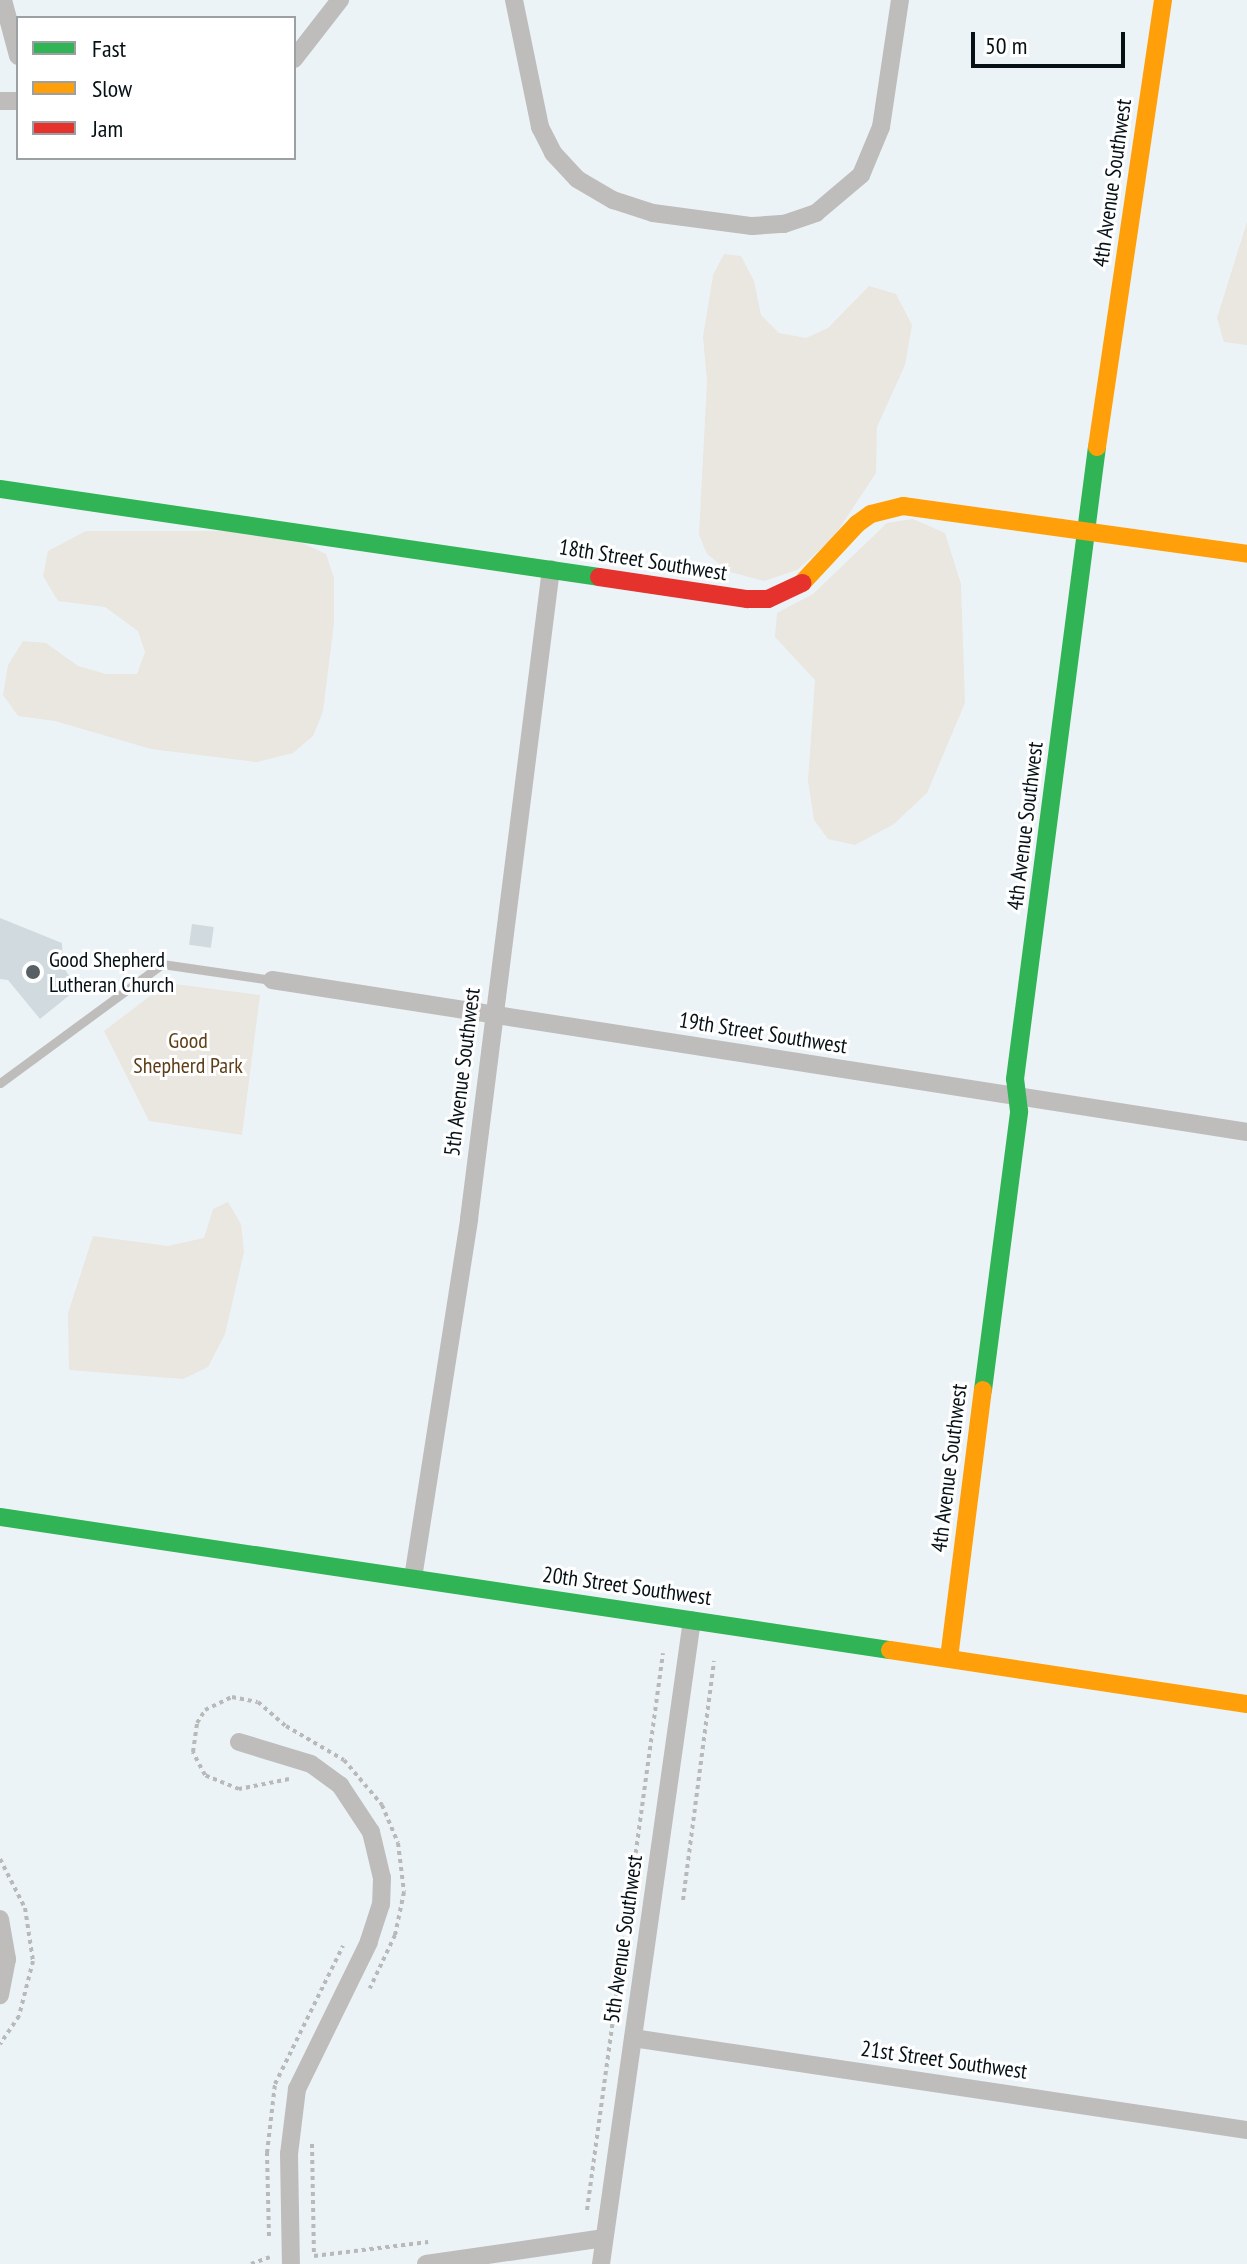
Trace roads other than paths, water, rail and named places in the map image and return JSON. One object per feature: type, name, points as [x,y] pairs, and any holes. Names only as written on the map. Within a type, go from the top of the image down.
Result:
[{"type":"street","points":[[3,0],[16,49]]},
{"type":"street","points":[[296,56],[340,0]]},
{"type":"street","points":[[514,0],[540,127],[553,153],[577,179],[613,200],[653,213],[752,226],[784,224],[816,213],[861,175],[881,127],[900,0]]},
{"type":"street","name":"4th Avenue Southwest","points":[[949,1658],[1018,1097],[1015,1079],[1085,529],[1163,0]]},
{"type":"street","name":"18th Street Southwest","points":[[0,489],[551,569],[726,598],[768,599],[799,587],[857,524],[883,510],[929,507],[1247,554]]},
{"type":"street","name":"5th Avenue Southwest","points":[[413,1578],[469,1219],[551,569]]},
{"type":"street","name":"19th Street Southwest","points":[[272,980],[1247,1132]]},
{"type":"street","name":"20th Street Southwest","points":[[0,1517],[1247,1704]]},
{"type":"street","name":"5th Avenue Southwest","points":[[601,2264],[692,1620]]},
{"type":"street","points":[[239,1742],[311,1764],[340,1785],[371,1832],[382,1878],[381,1904],[369,1942],[297,2089],[289,2154],[291,2264]]},
{"type":"street","points":[[0,1919],[7,1959],[0,1995]]},
{"type":"street","name":"21st Street Southwest","points":[[633,2038],[1247,2130]]},
{"type":"street","points":[[426,2264],[604,2238]]},
{"type":"lane","points":[[0,1083],[162,964],[272,980]]},
{"type":"place","name":"Good Shepherd Lutheran Church","points":[[33,972]]},
{"type":"park label","name":"Good Shepherd Park","points":[[188,1052]]}]
